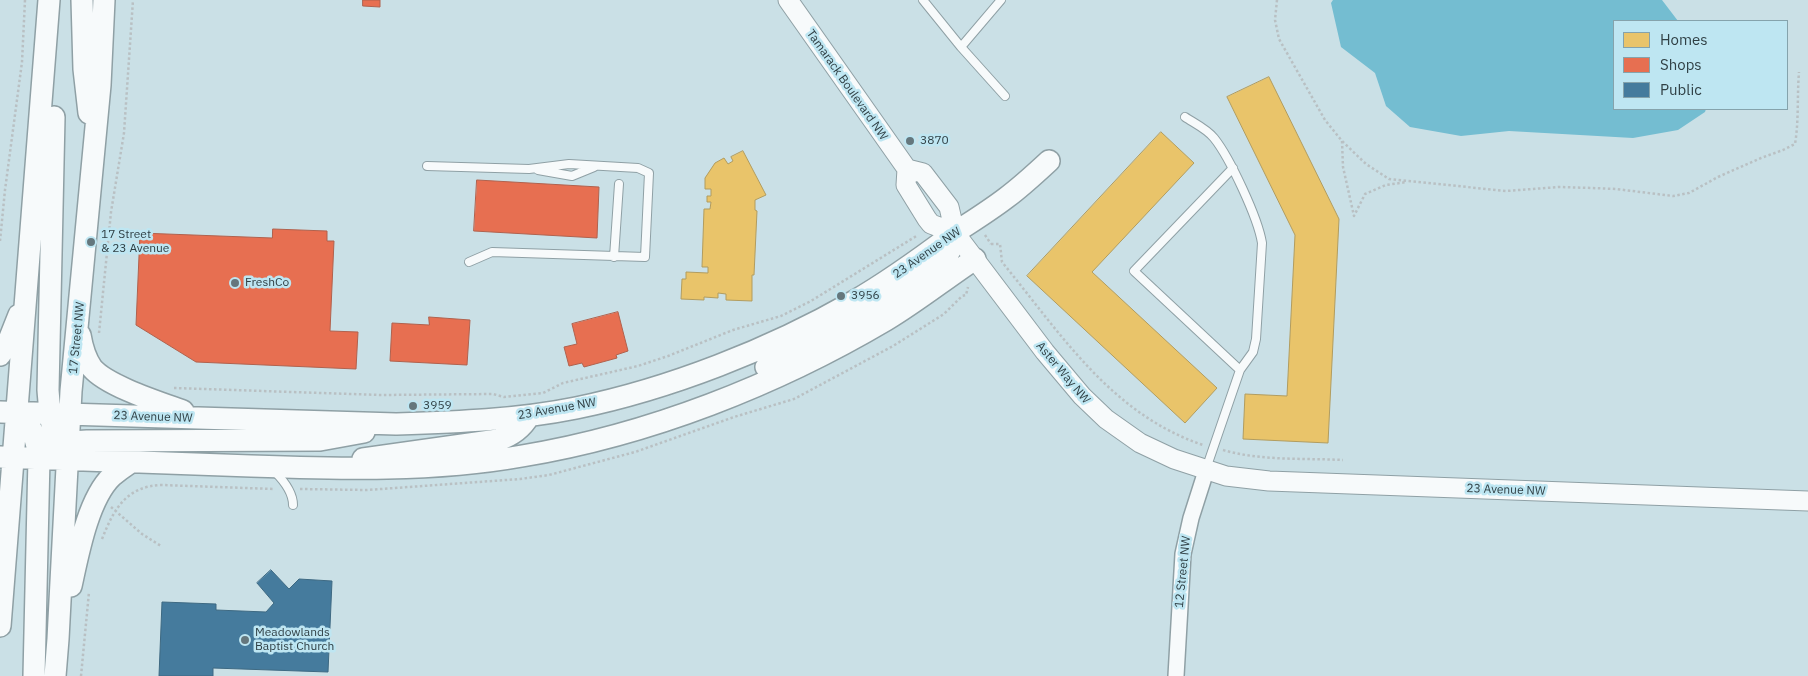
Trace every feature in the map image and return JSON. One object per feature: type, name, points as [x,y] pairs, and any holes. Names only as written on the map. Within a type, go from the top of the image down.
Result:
[{"type":"main road","name":"17 Street NW","points":[[49,0],[26,294],[58,639],[54,676]]},
{"type":"main road","points":[[82,0],[84,69],[95,145]]},
{"type":"main road","name":"17 Street NW","points":[[0,626],[7,457],[39,432],[79,320],[84,242],[95,145],[104,0]]},
{"type":"main road","points":[[34,676],[39,432],[48,390],[54,116],[46,40]]},
{"type":"main road","name":"23 Avenue NW","points":[[39,432],[204,418],[396,424],[444,423],[529,416],[577,408],[654,387],[714,367],[813,324],[889,280],[1007,198],[1049,161]]},
{"type":"main road","points":[[664,420],[815,341],[894,296],[934,268],[947,256],[952,248],[955,234]]},
{"type":"main road","points":[[39,432],[132,462],[374,469],[412,468],[504,459],[583,443],[664,420],[782,375],[831,351],[888,318],[974,259]]},
{"type":"main road","points":[[0,355],[9,340],[26,294]]},
{"type":"main road","points":[[79,320],[83,350],[93,368],[103,378],[146,398],[204,418]]},
{"type":"main road","points":[[313,468],[389,454],[498,440],[508,437],[517,431],[529,416]]},
{"type":"main road","points":[[39,432],[320,440],[396,424]]},
{"type":"main road","points":[[58,639],[83,535],[93,508],[112,477],[132,462]]},
{"type":"street","name":"Tamarack Boulevard NW","points":[[788,0],[907,169],[906,185],[926,218],[931,224],[955,234]]},
{"type":"street","name":"Aster Way NW","points":[[955,234],[1045,352],[1097,412],[1140,443],[1174,459],[1206,470]]},
{"type":"street","name":"23 Avenue NW","points":[[1206,470],[1226,476],[1269,481],[1808,501]]},
{"type":"street","name":"12 Street NW","points":[[1176,676],[1183,554],[1192,511],[1206,470]]},
{"type":"lane","points":[[923,0],[961,47],[1005,96]]},
{"type":"lane","points":[[961,47],[1001,0]]},
{"type":"lane","points":[[1185,117],[1213,137],[1233,168],[1260,230],[1262,244],[1256,339],[1253,352],[1240,370],[1206,470]]},
{"type":"lane","points":[[427,166],[529,169],[569,164],[638,168],[649,172],[645,257],[492,252],[468,262]]},
{"type":"lane","points":[[1233,168],[1134,271],[1240,370]]},
{"type":"lane","points":[[614,257],[619,184]]},
{"type":"lane","points":[[264,466],[283,479],[291,494],[293,505]]},
{"type":"path","points":[[0,241],[22,62],[25,0]]},
{"type":"path","points":[[100,338],[99,329],[111,212],[124,133],[133,0]]},
{"type":"path","points":[[1277,0],[1275,20],[1279,39],[1325,120],[1342,141],[1366,164],[1389,179],[1506,191],[1559,187],[1616,188],[1673,196],[1689,193],[1718,177],[1795,144],[1799,72]]},
{"type":"path","points":[[1342,141],[1343,167],[1354,216],[1364,194],[1386,185],[1414,182]]},
{"type":"path","points":[[168,386],[175,388],[381,395],[493,394],[504,397],[543,392],[563,383],[600,376],[653,361],[733,330],[781,316],[811,301],[919,235]]},
{"type":"path","points":[[991,244],[1000,244],[1002,262],[1103,384],[1147,419],[1199,443],[1242,455],[1342,460]]},
{"type":"path","points":[[966,290],[966,295]]},
{"type":"path","points":[[520,479],[550,475]]},
{"type":"path","points":[[101,542],[116,510],[123,500],[132,492],[143,487],[162,485],[278,489]]},
{"type":"path","points":[[118,511],[142,534],[161,546]]},
{"type":"path","points":[[81,676],[90,584]]},
{"type":"water","points":[[1333,0],[1662,0],[1677,20],[1613,20],[1613,110],[1706,110],[1678,130],[1633,138],[1509,131],[1461,136],[1410,127],[1386,106],[1375,73],[1341,47],[1331,3]]},
{"type":"building: Homes","points":[[1269,77],[1339,219],[1328,443],[1243,439],[1245,394],[1287,396],[1295,235],[1227,97]]},
{"type":"building: Homes","points":[[1161,132],[1194,163],[1092,272],[1217,388],[1185,423],[1027,276]]},
{"type":"building: Homes","points":[[743,151],[766,195],[755,200],[755,210],[757,211],[752,301],[726,300],[726,294],[718,293],[718,298],[704,297],[704,300],[681,299],[682,279],[686,279],[686,272],[708,273],[708,267],[702,267],[704,209],[710,209],[711,202],[707,202],[707,196],[711,196],[711,189],[705,189],[705,178],[715,163],[724,158],[728,164],[733,161],[731,157]]},
{"type":"building: Shops","points":[[363,0],[380,0],[380,7],[363,6]]},
{"type":"building: Shops","points":[[477,180],[599,187],[597,238],[474,231]]},
{"type":"building: Shops","name":"FreshCo","points":[[273,229],[327,231],[327,241],[334,241],[330,331],[358,332],[356,369],[196,362],[136,325],[140,233],[272,238]]},
{"type":"building: Shops","points":[[618,312],[628,351],[616,355],[617,358],[584,367],[582,363],[569,366],[564,347],[577,344],[572,324]]},
{"type":"building: Shops","points":[[429,317],[470,320],[467,365],[390,361],[392,323],[429,325]]},
{"type":"building: Public","name":"Meadowlands Baptist Church","points":[[271,570],[289,589],[299,579],[332,581],[328,672],[213,668],[213,676],[159,676],[162,602],[216,604],[216,610],[266,612],[274,603],[257,583]]},
{"type":"place","name":"3870","points":[[910,141]]},
{"type":"place","name":"17 Street & 23 Avenue","points":[[91,242]]},
{"type":"place","name":"FreshCo","points":[[235,283]]},
{"type":"place","name":"3956","points":[[841,296]]},
{"type":"place","name":"3959","points":[[413,406]]},
{"type":"place","name":"Meadowlands Baptist Church","points":[[245,640]]}]
